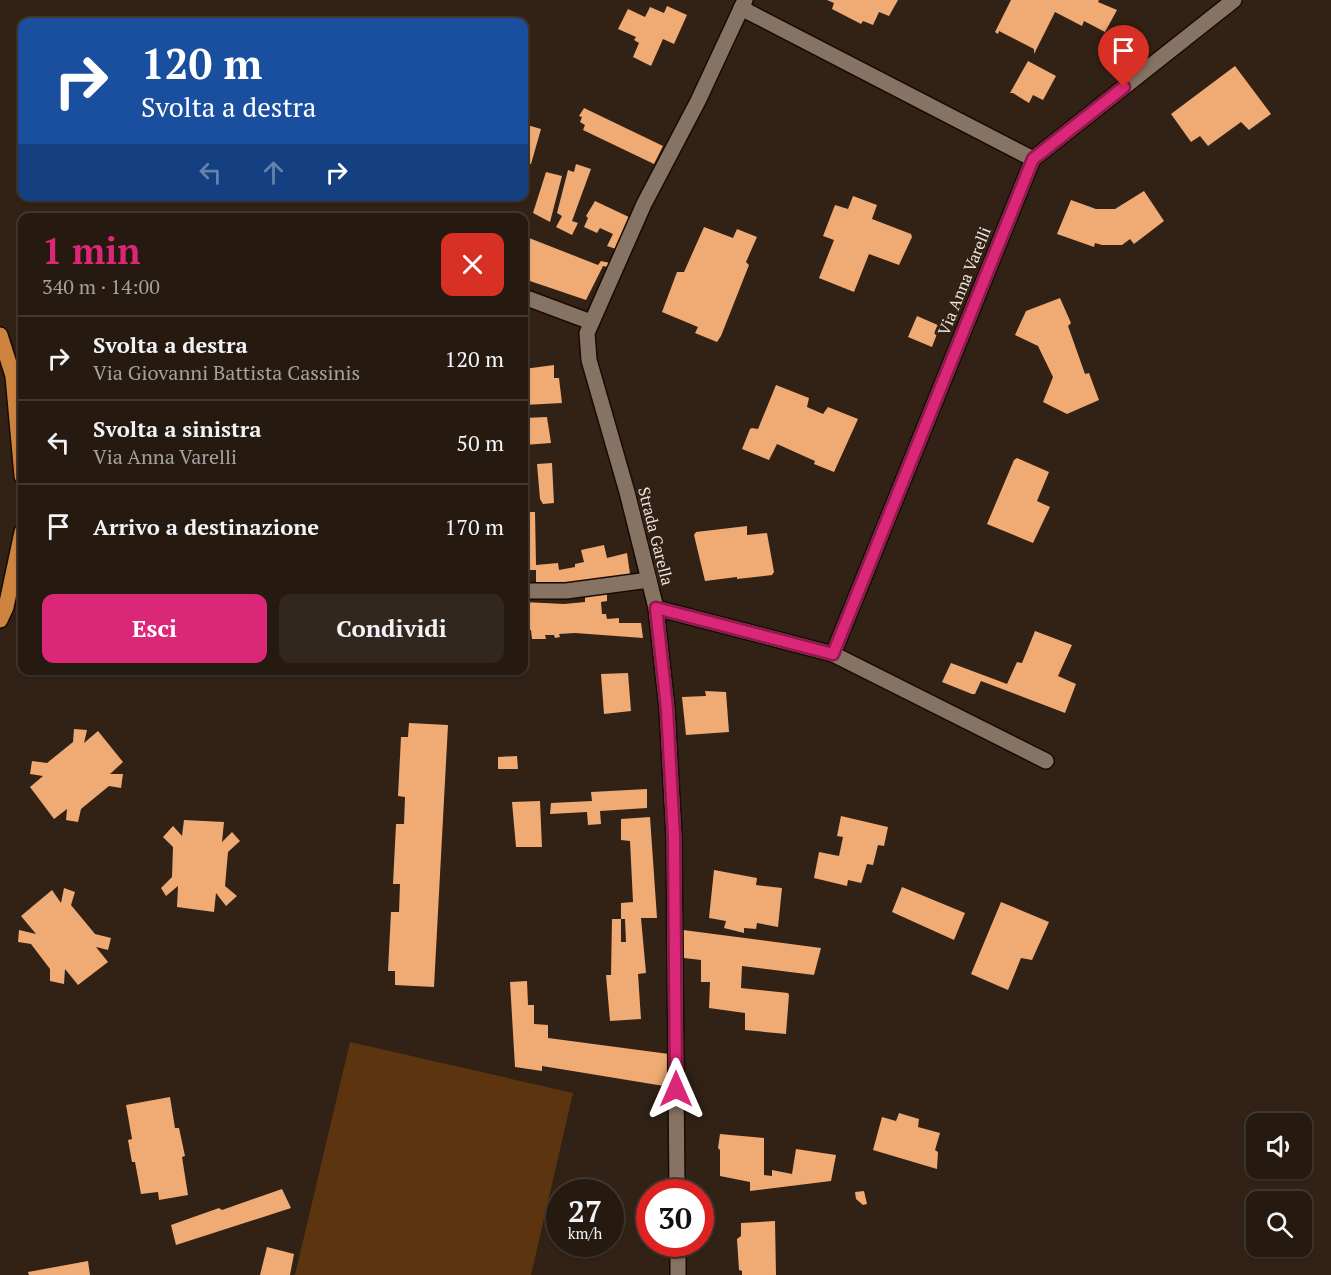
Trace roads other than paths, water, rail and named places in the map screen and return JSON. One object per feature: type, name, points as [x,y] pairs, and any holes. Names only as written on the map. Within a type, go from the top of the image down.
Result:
[{"type":"main road","points":[[0,335],[13,376],[18,432]]},
{"type":"main road","points":[[0,620],[6,607],[18,551]]},
{"type":"street","name":"Via Anna Varelli","points":[[833,654],[1033,159],[1234,0]]},
{"type":"street","points":[[743,4],[1033,159]]},
{"type":"street","name":"Strada Garella","points":[[677,1179],[674,837],[667,709],[656,608],[627,492],[589,360],[587,333],[644,204],[698,101],[743,4]]},
{"type":"street","points":[[528,298],[591,322]]},
{"type":"street","points":[[528,591],[566,591],[649,580]]},
{"type":"street","points":[[656,608],[833,654],[1046,761]]},
{"type":"street","points":[[678,1257],[678,1275]]}]
